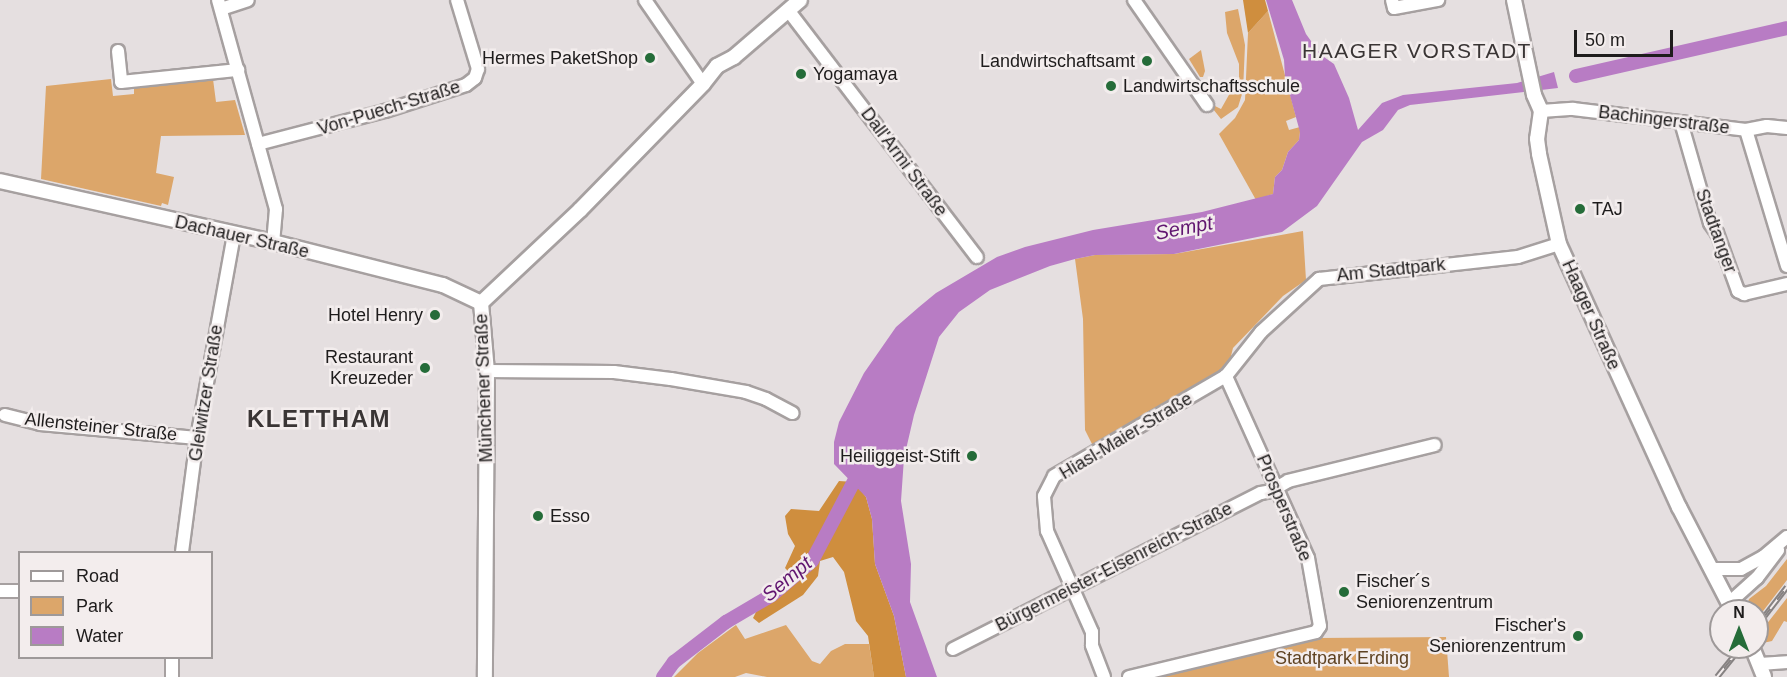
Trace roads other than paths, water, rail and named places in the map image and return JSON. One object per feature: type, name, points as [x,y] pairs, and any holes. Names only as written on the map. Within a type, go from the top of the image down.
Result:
[{"type":"street","points":[[248,0],[220,4],[276,209],[273,242]]},
{"type":"street","name":"Von-Puech-Straße","points":[[258,144],[386,111],[466,85],[474,78],[478,69],[457,0]]},
{"type":"street","points":[[645,0],[703,84]]},
{"type":"street","name":"Münchener Straße","points":[[484,677],[487,371],[481,303],[580,210],[703,84],[723,74],[734,57],[800,0]]},
{"type":"street","points":[[1134,0],[1207,105]]},
{"type":"street","points":[[1392,0],[1394,8],[1438,0]]},
{"type":"street","points":[[1514,0],[1534,95],[1541,111]]},
{"type":"street","name":"Dall'Armi Straße","points":[[788,10],[977,257]]},
{"type":"street","points":[[118,51],[122,82],[238,70]]},
{"type":"street","name":"Bachingerstraße","points":[[1541,111],[1573,109],[1746,130],[1767,126],[1787,128]]},
{"type":"street","name":"Haager Straße","points":[[1541,111],[1537,139],[1539,154],[1559,243],[1678,507],[1727,599]]},
{"type":"street","name":"Stadtanger","points":[[1681,122],[1710,223],[1717,233],[1738,291],[1744,294],[1787,284]]},
{"type":"street","points":[[1746,130],[1787,266]]},
{"type":"street","name":"Dachauer Straße","points":[[0,182],[273,242],[442,285],[481,303]]},
{"type":"street","name":"Gleiwitzer Straße","points":[[182,551],[197,438],[234,235]]},
{"type":"street","name":"Am Stadtpark","points":[[1226,376],[1261,332],[1318,279],[1518,257],[1559,243]]},
{"type":"street","points":[[487,371],[614,372],[671,379],[746,392],[766,399],[792,413]]},
{"type":"street","name":"Prosperstraße","points":[[1129,677],[1316,632],[1320,626],[1308,558],[1226,376]]},
{"type":"street","name":"Hiasl-Maier-Straße","points":[[1104,677],[1092,645],[1092,632],[1047,531],[1044,496],[1054,476],[1226,376]]},
{"type":"street","name":"Allensteiner Straße","points":[[5,415],[40,424],[197,438]]},
{"type":"street","name":"Bürgermeister-Eisenreich-Straße","points":[[953,649],[1071,587],[1261,493],[1288,482],[1435,445]]},
{"type":"street","points":[[1711,569],[1741,569],[1764,557],[1785,539]]},
{"type":"street","points":[[1738,599],[1758,578],[1785,539]]},
{"type":"street","points":[[0,591],[18,591]]},
{"type":"street","points":[[172,659],[172,677]]},
{"type":"street","points":[[1762,670],[1787,662]]},
{"type":"water","points":[[1266,0],[1292,0],[1306,34],[1321,55],[1334,64],[1349,98],[1358,130],[1382,103],[1403,95],[1517,83],[1554,72],[1558,88],[1410,105],[1398,110],[1383,130],[1362,142],[1317,206],[1282,232],[1174,254],[1095,255],[1075,259],[1050,266],[990,290],[959,312],[939,337],[914,415],[904,458],[901,501],[911,564],[910,602],[937,677],[906,677],[894,616],[875,564],[872,519],[866,497],[834,464],[834,442],[839,422],[864,373],[896,327],[936,293],[997,257],[1025,247],[1093,230],[1202,212],[1273,194],[1275,177],[1282,170],[1288,152],[1299,140],[1300,132],[1285,77],[1284,60]]},
{"type":"waterway","name":"Sempt","points":[[1576,76],[1787,28]]},
{"type":"waterway","name":"Sempt","points":[[663,677],[674,662],[726,622],[772,595],[812,561],[862,466]]},
{"type":"railway","points":[[1769,610],[1787,587]]},
{"type":"railway","points":[[1717,677],[1731,659]]},
{"type":"place","name":"Hermes PaketShop","points":[[650,58]]},
{"type":"place","name":"Landwirtschaftsamt","points":[[1147,61]]},
{"type":"place","name":"Yogamaya","points":[[801,74]]},
{"type":"place","name":"Landwirtschaftsschule","points":[[1111,86]]},
{"type":"place","name":"TAJ","points":[[1580,209]]},
{"type":"place","name":"Hotel Henry","points":[[435,315]]},
{"type":"place","name":"Restaurant Kreuzeder","points":[[425,368]]},
{"type":"place","name":"Heiliggeist-Stift","points":[[972,456]]},
{"type":"place","name":"Esso","points":[[538,516]]},
{"type":"place","name":"Fischer´s Seniorenzentrum","points":[[1344,592]]},
{"type":"place","name":"Fischer's Seniorenzentrum","points":[[1578,636]]},
{"type":"district","name":"HAAGER VORSTADT","points":[[1417,51]]},
{"type":"district","name":"KLETTHAM","points":[[319,419]]},
{"type":"park label","name":"Stadtpark Erding","points":[[1342,658]]}]
